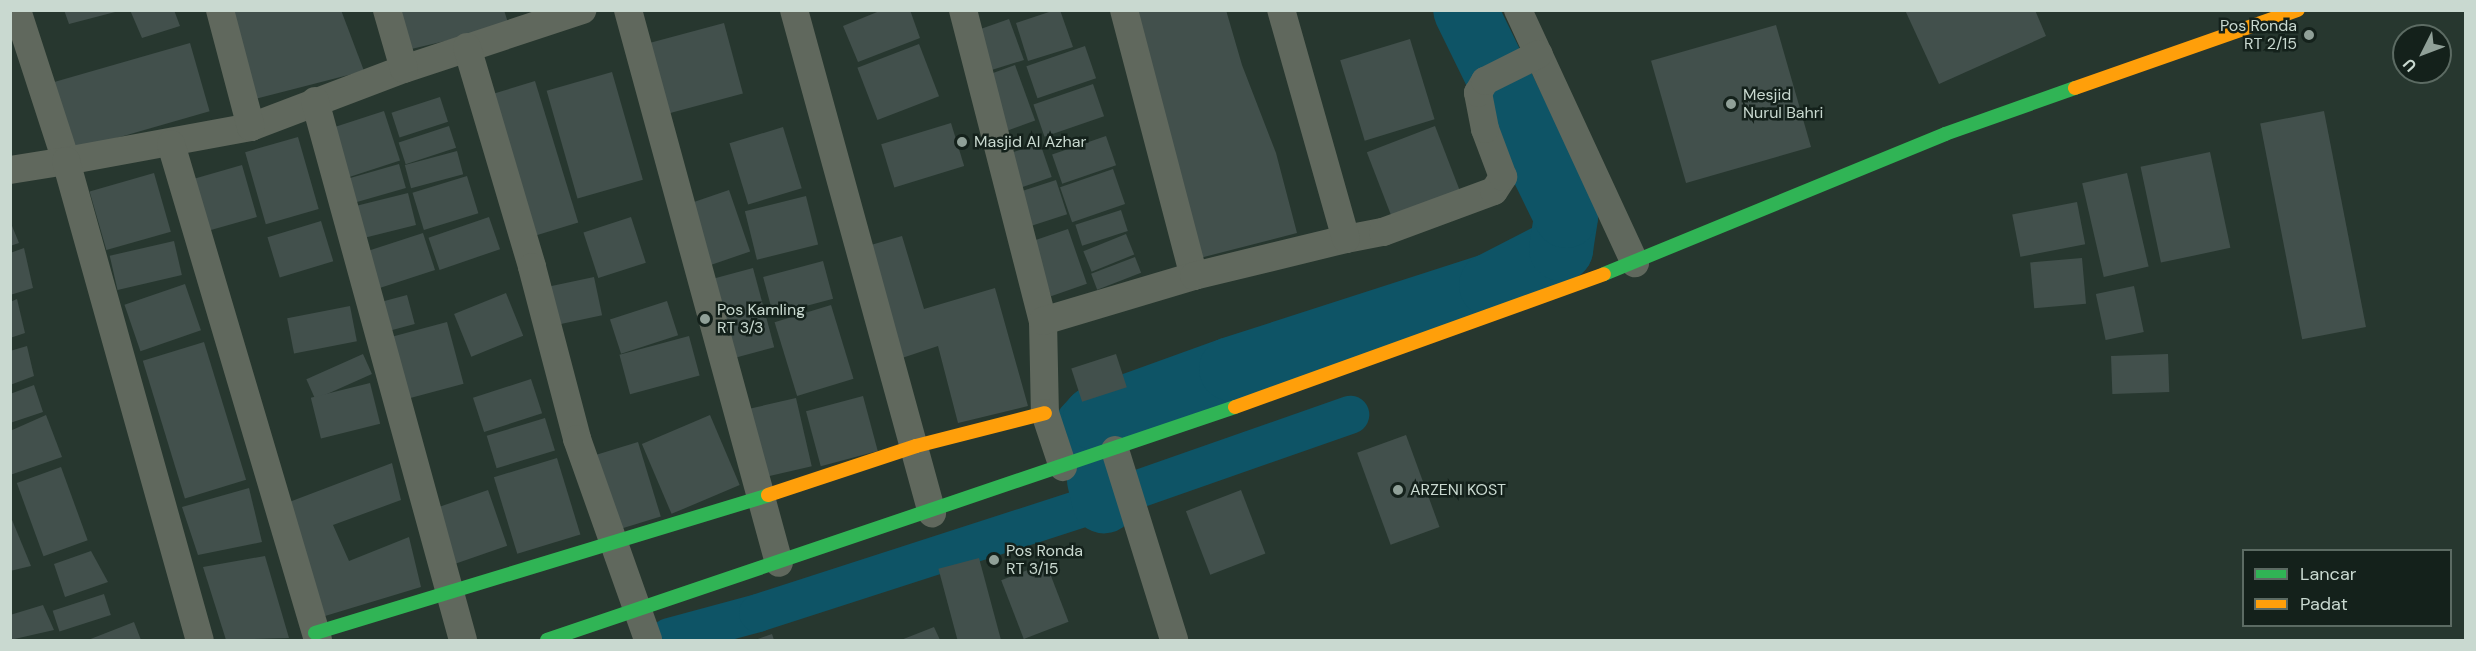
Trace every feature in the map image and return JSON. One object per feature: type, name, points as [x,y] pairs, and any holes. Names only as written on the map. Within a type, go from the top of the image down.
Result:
[{"type":"main road","points":[[547,640],[1115,450],[1635,263],[1945,134],[2298,10]]},
{"type":"main road","points":[[316,637],[448,593],[759,498],[915,446],[1045,413]]},
{"type":"street","points":[[17,10],[66,161],[200,640]]},
{"type":"street","points":[[220,10],[251,127]]},
{"type":"street","points":[[387,10],[404,69]]},
{"type":"street","points":[[10,170],[171,144],[251,127],[315,100],[554,14],[582,10]]},
{"type":"street","points":[[628,10],[729,371],[759,498],[779,563]]},
{"type":"street","points":[[794,10],[932,513]]},
{"type":"street","points":[[963,10],[1043,321],[1045,413],[1063,467]]},
{"type":"street","points":[[1124,10],[1194,276]]},
{"type":"street","points":[[1281,10],[1346,239]]},
{"type":"street","points":[[1518,10],[1528,59],[1635,263]]},
{"type":"street","points":[[467,47],[532,267],[577,439],[648,640]]},
{"type":"street","points":[[1043,321],[1194,276],[1383,232],[1494,192],[1503,177],[1485,129],[1478,93],[1485,81],[1528,59]]},
{"type":"street","points":[[315,100],[448,593],[463,640]]},
{"type":"street","points":[[171,144],[316,637]]},
{"type":"street","points":[[1115,450],[1174,640]]},
{"type":"building","points":[[64,10],[119,10],[119,11],[69,24]]},
{"type":"building","points":[[130,10],[174,10],[180,26],[142,38]]},
{"type":"building","points":[[226,10],[341,10],[364,71],[251,100]]},
{"type":"building","points":[[395,10],[504,10],[509,26],[407,50]]},
{"type":"building","points":[[882,10],[910,10],[920,38],[858,62],[843,26]]},
{"type":"building","points":[[1060,10],[1073,47],[1028,61],[1016,23]]},
{"type":"building","points":[[1126,10],[1226,10],[1242,65],[1276,153],[1297,233],[1196,259]]},
{"type":"building","points":[[1905,10],[2035,10],[2046,36],[1939,84]]},
{"type":"building","points":[[1009,19],[1024,60],[982,73],[972,32]]},
{"type":"building","points":[[724,23],[743,94],[665,114],[646,44]]},
{"type":"building","name":"Mesjid Nurul Bahri","points":[[1776,25],[1811,147],[1686,183],[1651,61]]},
{"type":"building","points":[[1410,39],[1435,119],[1365,141],[1340,60]]},
{"type":"building","points":[[190,43],[210,111],[72,151],[53,82]]},
{"type":"building","points":[[919,44],[939,96],[877,120],[857,68]]},
{"type":"building","points":[[1085,46],[1096,78],[1037,98],[1026,66]]},
{"type":"building","points":[[1015,65],[1035,120],[1002,132],[982,77]]},
{"type":"building","points":[[612,72],[643,180],[578,198],[547,91]]},
{"type":"building","points":[[535,81],[578,223],[533,236],[490,95]]},
{"type":"building","points":[[1093,84],[1104,116],[1045,137],[1033,105]]},
{"type":"building","points":[[440,97],[448,122],[400,137],[391,113]]},
{"type":"building","points":[[384,111],[400,160],[348,177],[332,128]]},
{"type":"building","points":[[2324,111],[2366,327],[2302,339],[2260,123]]},
{"type":"building","points":[[951,123],[964,166],[894,187],[881,144]]},
{"type":"building","points":[[449,126],[456,148],[406,164],[399,142]]},
{"type":"building","points":[[1435,126],[1461,194],[1393,220],[1367,152]]},
{"type":"building","points":[[783,127],[802,188],[748,205],[729,143]]},
{"type":"building","points":[[1106,136],[1116,165],[1062,184],[1052,155]]},
{"type":"building","points":[[298,137],[319,209],[266,224],[245,152]]},
{"type":"building","points":[[1040,143],[1052,177],[1016,189],[1004,155]]},
{"type":"building","points":[[457,151],[463,174],[411,188],[405,165]]},
{"type":"building","points":[[2210,152],[2230,248],[2161,263],[2141,167]]},
{"type":"building","points":[[399,164],[406,188],[349,204],[342,180]]},
{"type":"building","points":[[242,165],[257,217],[202,233],[187,181]]},
{"type":"building","points":[[1113,169],[1125,204],[1072,222],[1060,187]]},
{"type":"building","points":[[154,173],[171,232],[106,250],[90,191]]},
{"type":"building","points":[[2127,173],[2149,267],[2104,277],[2082,183]]},
{"type":"building","points":[[467,176],[478,213],[424,230],[412,193]]},
{"type":"building","points":[[1056,180],[1067,214],[1026,228],[1015,193]]},
{"type":"building","points":[[729,190],[750,251],[709,266],[687,204]]},
{"type":"building","points":[[408,193],[416,225],[362,239],[354,207]]},
{"type":"building","points":[[806,196],[818,245],[757,260],[745,211]]},
{"type":"building","points":[[2077,202],[2085,244],[2020,257],[2012,215]]},
{"type":"building","points":[[1121,210],[1128,231],[1082,246],[1075,225]]},
{"type":"building","points":[[489,217],[500,249],[440,270],[428,238]]},
{"type":"building","points":[[631,217],[646,263],[598,278],[583,232]]},
{"type":"building","points":[[10,221],[19,243],[10,246]]},
{"type":"building","points":[[321,221],[333,261],[280,278],[267,237]]},
{"type":"building","points":[[1068,229],[1087,284],[1051,296],[1032,241]]},
{"type":"building","points":[[423,233],[435,270],[379,288],[367,251]]},
{"type":"building","points":[[1126,234],[1134,254],[1092,272],[1083,251]]},
{"type":"building","points":[[902,236],[924,309],[995,288],[1028,406],[958,423],[938,346],[896,360],[864,247]]},
{"type":"building","points":[[174,241],[182,275],[118,290],[110,256]]},
{"type":"building","points":[[24,248],[33,288],[10,295],[10,253]]},
{"type":"building","points":[[1135,257],[1141,273],[1097,290],[1091,274]]},
{"type":"building","points":[[2082,258],[2086,304],[2034,308],[2030,263]]},
{"type":"building","points":[[823,261],[833,299],[773,315],[763,277]]},
{"type":"building","points":[[753,268],[774,347],[726,360],[705,281]]},
{"type":"building","points":[[594,277],[602,315],[550,326],[542,288]]},
{"type":"building","points":[[185,284],[201,330],[140,351],[124,305]]},
{"type":"building","points":[[2134,286],[2144,332],[2106,340],[2096,294]]},
{"type":"building","points":[[506,293],[523,336],[471,357],[454,314]]},
{"type":"building","points":[[407,295],[415,324],[385,332],[377,303]]},
{"type":"building","points":[[17,299],[25,333],[10,338],[10,302]]},
{"type":"building","points":[[667,301],[678,335],[621,354],[610,320]]},
{"type":"building","points":[[831,305],[854,379],[797,396],[775,322]]},
{"type":"building","points":[[350,306],[357,341],[294,354],[287,318]]},
{"type":"building","points":[[447,322],[464,384],[408,399],[391,337]]},
{"type":"building","points":[[689,336],[700,376],[630,394],[619,355]]},
{"type":"building","points":[[204,342],[246,480],[185,498],[143,361]]},
{"type":"building","points":[[27,346],[34,376],[10,385],[10,351]]},
{"type":"building","points":[[363,354],[372,374],[315,399],[306,379]]},
{"type":"building","points":[[1116,354],[1127,387],[1082,402],[1071,369]]},
{"type":"building","points":[[2168,354],[2169,392],[2112,394],[2111,356]]},
{"type":"building","points":[[531,379],[542,413],[484,432],[473,398]]},
{"type":"building","points":[[370,383],[380,424],[321,439],[311,398]]},
{"type":"building","points":[[34,385],[43,412],[10,423],[10,394]]},
{"type":"building","points":[[863,396],[878,451],[821,466],[806,411]]},
{"type":"building","points":[[796,398],[812,466],[763,477],[747,409]]},
{"type":"building","points":[[46,415],[62,457],[10,475],[10,431]]},
{"type":"building","points":[[710,415],[740,485],[672,514],[642,444]]},
{"type":"building","points":[[545,418],[555,451],[497,468],[487,436]]},
{"type":"building","name":"ARZENI KOST","points":[[1406,435],[1440,527],[1391,545],[1357,453]]},
{"type":"building","points":[[638,442],[661,517],[617,530],[594,455]]},
{"type":"building","points":[[557,458],[580,535],[517,554],[494,477]]},
{"type":"building","points":[[392,463],[401,500],[333,525],[349,561],[409,537],[421,587],[325,616],[284,504]]},
{"type":"building","points":[[61,467],[88,540],[44,556],[17,483]]},
{"type":"building","points":[[249,488],[262,542],[198,555],[182,507]]},
{"type":"building","points":[[488,490],[507,546],[452,565],[433,509]]},
{"type":"building","points":[[1241,490],[1265,553],[1210,575],[1186,511]]},
{"type":"building","points":[[10,515],[31,566],[10,571]]},
{"type":"building","points":[[91,551],[108,582],[65,597],[54,564]]},
{"type":"building","points":[[265,556],[289,638],[226,640],[203,567]]},
{"type":"building","points":[[979,558],[1001,640],[957,640],[938,569]]},
{"type":"building","points":[[1046,563],[1069,622],[1024,639],[1001,580]]},
{"type":"building","points":[[104,594],[111,615],[59,632],[53,611]]},
{"type":"building","points":[[43,605],[54,630],[10,640],[10,615]]},
{"type":"building","points":[[134,622],[141,640],[88,640]]},
{"type":"building","points":[[934,627],[940,640],[901,640]]},
{"type":"building","points":[[772,634],[774,640],[755,640]]},
{"type":"waterway","points":[[1087,439],[1085,429],[1095,418],[1231,369],[1491,285],[1561,249],[1566,216],[1465,10]]},
{"type":"waterway","points":[[669,637],[758,613],[1104,501],[1350,415]]},
{"type":"waterway","points":[[1099,480],[1104,501]]},
{"type":"traffic: fast","points":[[1604,274],[1945,134],[2075,88]]},
{"type":"traffic: fast","points":[[547,640],[1235,407]]},
{"type":"traffic: fast","points":[[315,633],[768,495]]},
{"type":"traffic: slow","points":[[2075,88],[2298,10]]},
{"type":"traffic: slow","points":[[1235,407],[1604,274]]},
{"type":"traffic: slow","points":[[768,495],[916,446],[1045,413]]},
{"type":"place","name":"Pos Ronda RT 2/15","points":[[2309,35]]},
{"type":"place","name":"Mesjid Nurul Bahri","points":[[1731,104]]},
{"type":"place","name":"Masjid Al Azhar","points":[[962,142]]},
{"type":"place","name":"Pos Kamling RT 3/3","points":[[705,319]]},
{"type":"place","name":"ARZENI KOST","points":[[1398,490]]},
{"type":"place","name":"Pos Ronda RT 3/15","points":[[994,560]]}]
